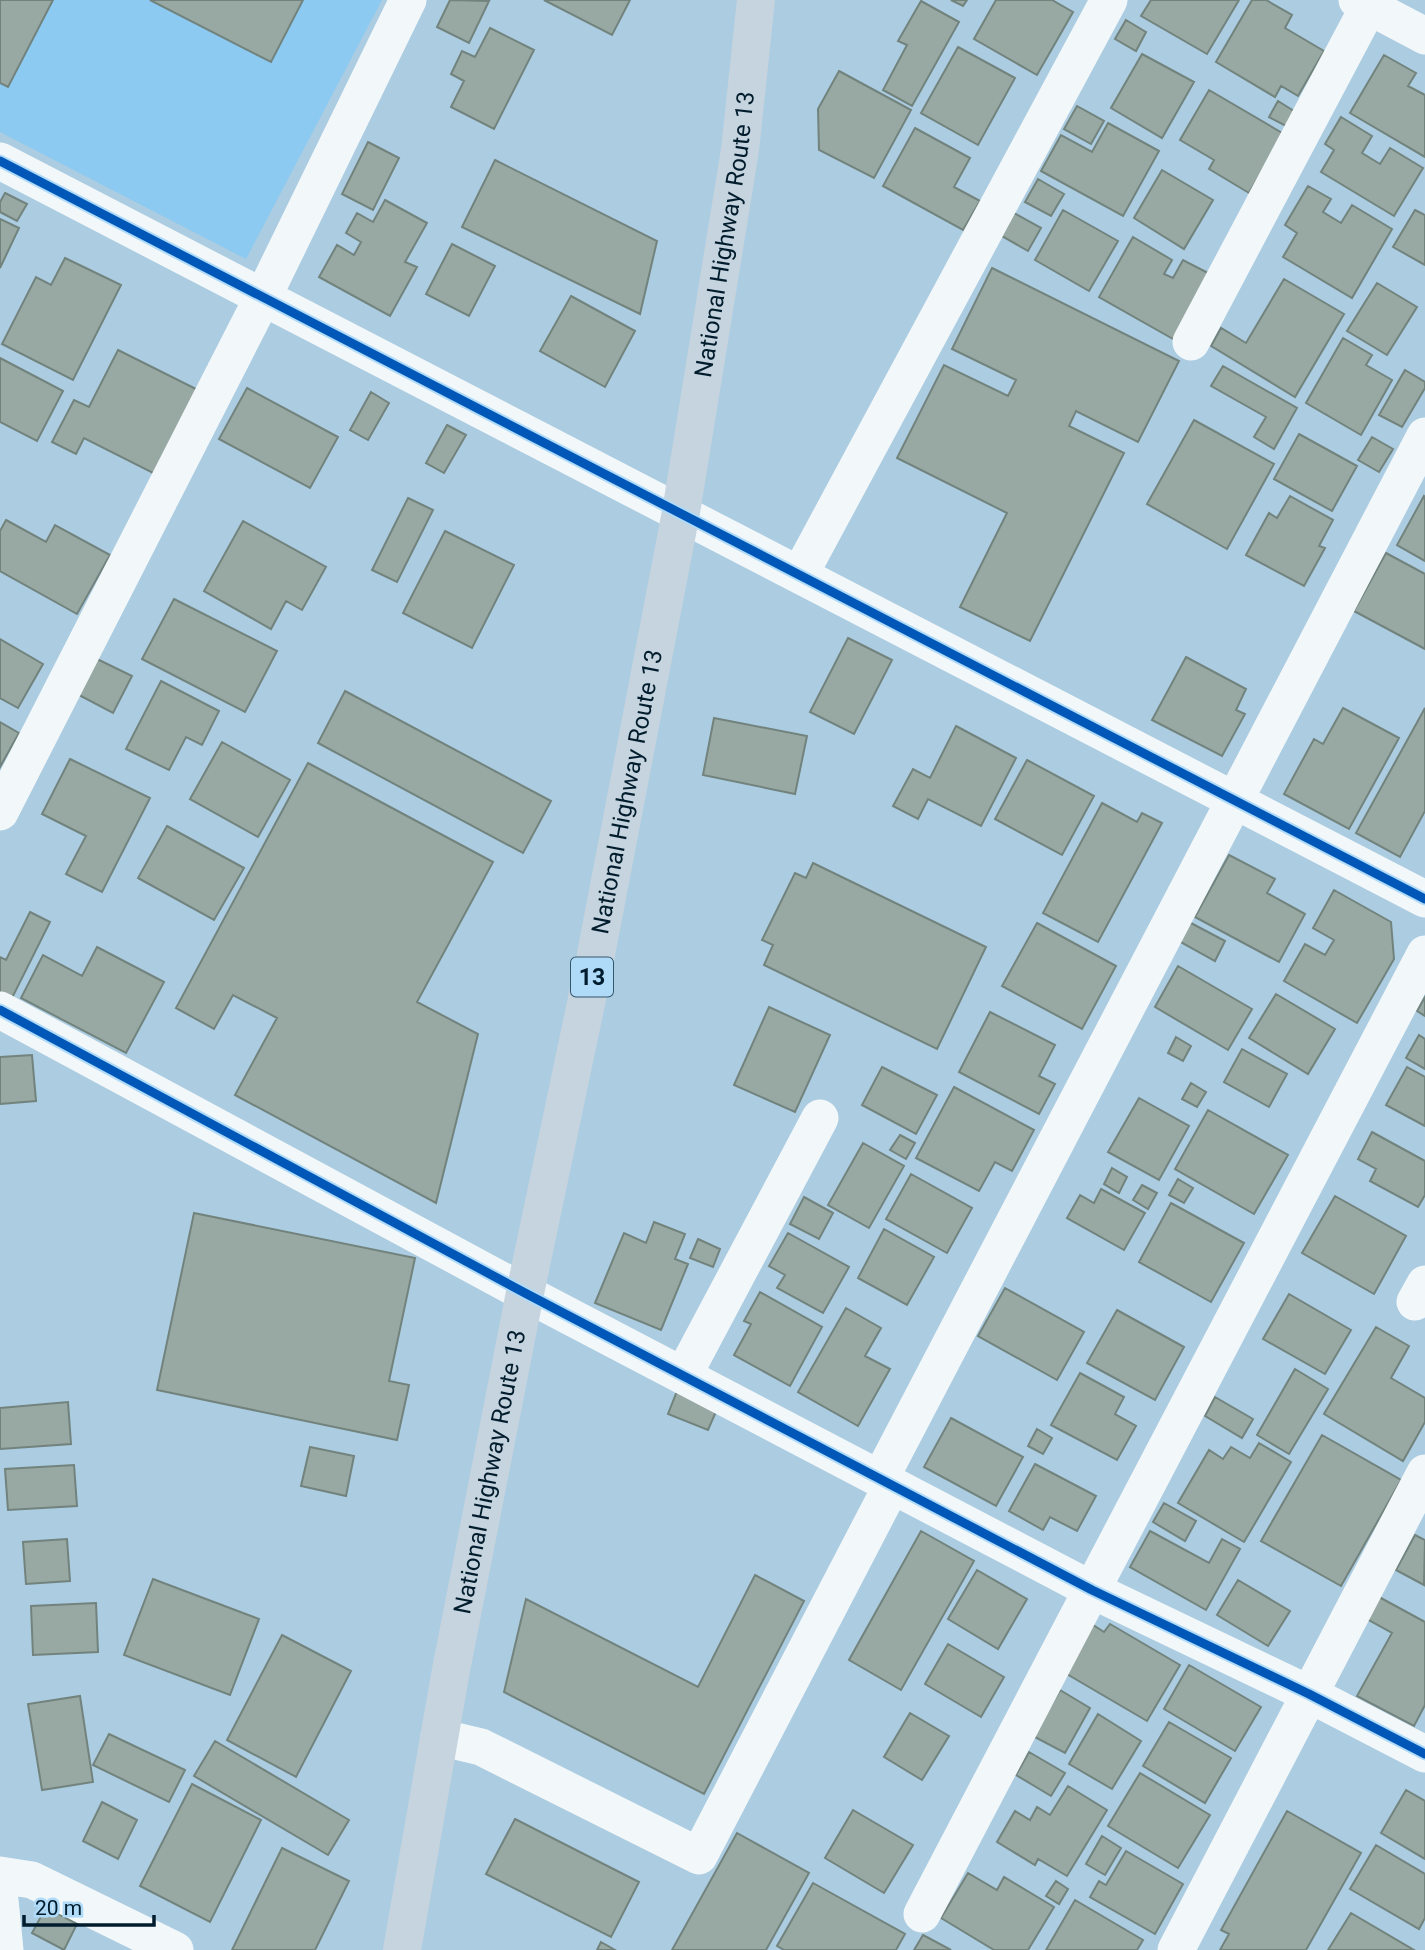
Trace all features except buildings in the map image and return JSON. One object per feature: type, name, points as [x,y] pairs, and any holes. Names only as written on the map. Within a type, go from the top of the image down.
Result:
[{"type":"highway","name":"National Highway Route 13","points":[[402,1950],[439,1737],[525,1293],[592,975],[681,512],[740,150],[756,0]]},
{"type":"street","points":[[0,812],[262,296],[408,0]]},
{"type":"street","points":[[800,574],[1109,0]]},
{"type":"street","points":[[1191,342],[1366,2],[1425,36]]},
{"type":"street","points":[[0,160],[1425,899]]},
{"type":"street","points":[[439,1737],[481,1747],[699,1856],[886,1482],[1235,800],[1425,436]]},
{"type":"street","points":[[922,1914],[1425,954]]},
{"type":"street","points":[[0,1010],[525,1293],[1092,1590],[1309,1694],[1425,1754]]},
{"type":"street","points":[[683,1376],[820,1118]]},
{"type":"street","points":[[1177,1950],[1425,1474]]},
{"type":"street","points":[[0,1875],[32,1880],[175,1950]]},
{"type":"street","points":[[0,1900],[5,1950]]},
{"type":"shaded area","points":[[0,0],[382,0],[246,259],[0,132]]},
{"type":"cycle path","points":[[0,161],[1425,899]]},
{"type":"cycle path","points":[[0,1010],[525,1293],[1092,1590],[1309,1694],[1425,1754]]}]
